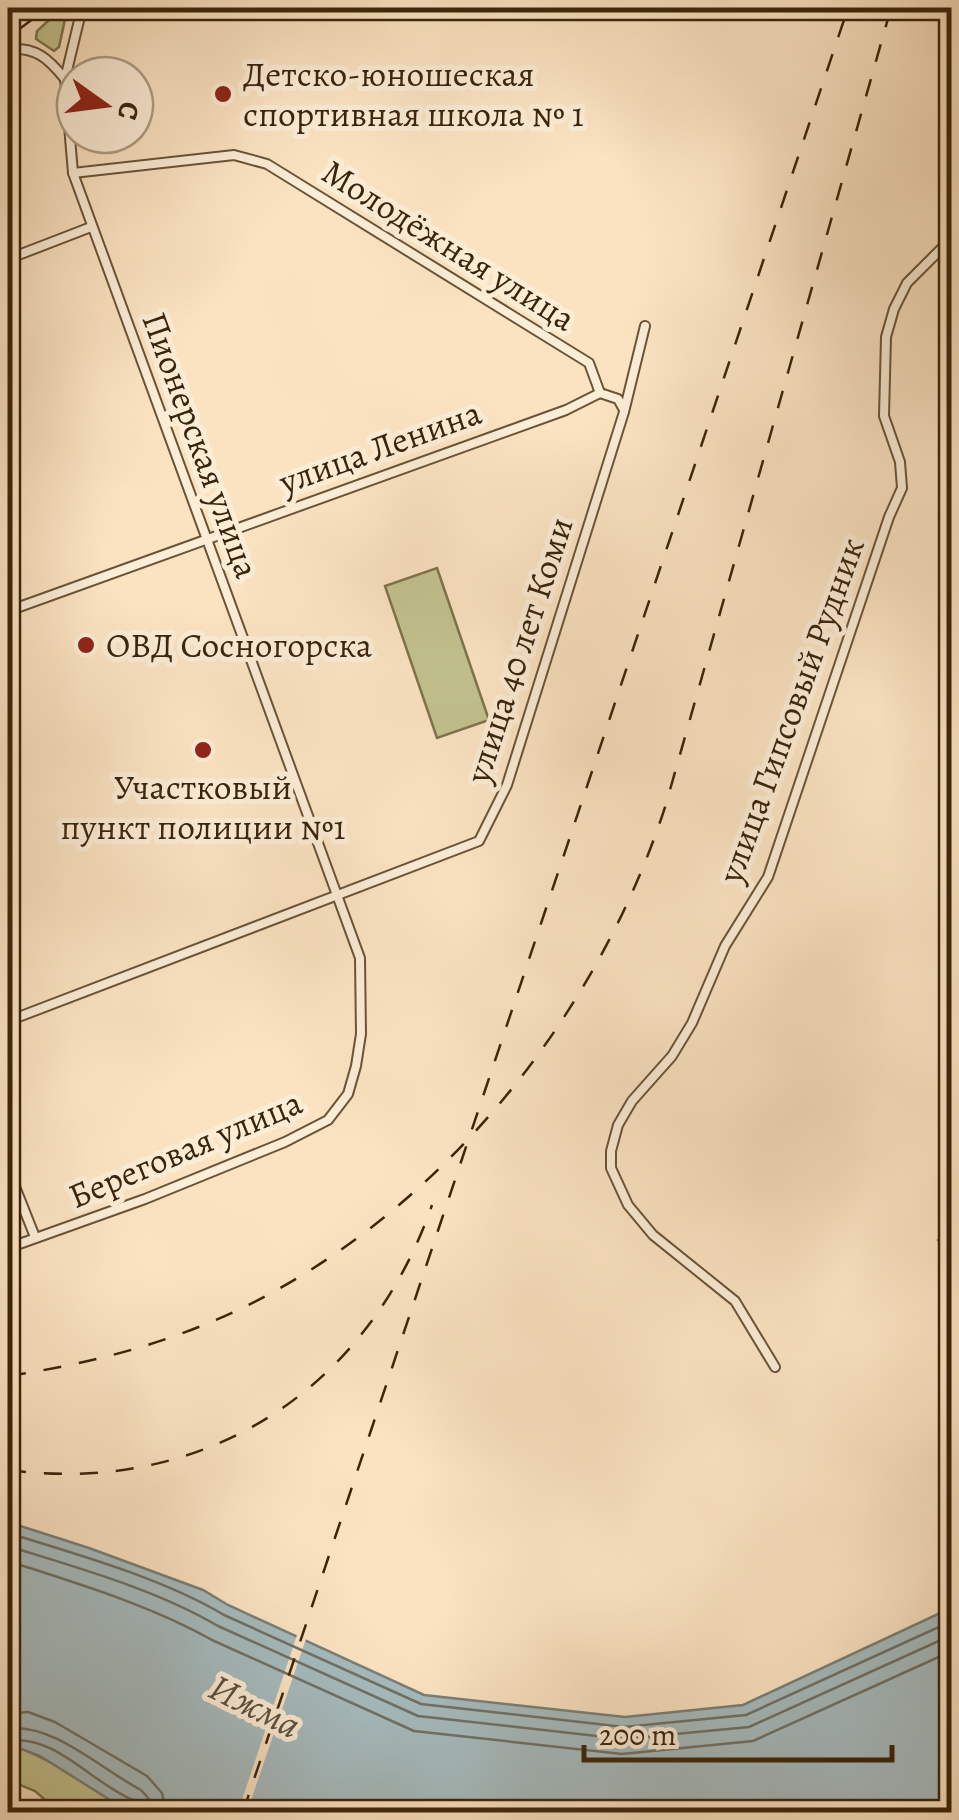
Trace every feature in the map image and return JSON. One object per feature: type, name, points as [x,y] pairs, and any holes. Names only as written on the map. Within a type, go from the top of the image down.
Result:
[{"type":"main road","points":[[8,30],[36,8]]},
{"type":"street","name":"Пионерская улица","points":[[70,55],[82,8]]},
{"type":"street","points":[[8,49],[45,55],[55,68]]},
{"type":"street","name":"Пионерская улица","points":[[71,155],[91,227],[336,894]]},
{"type":"street","name":"Молодёжная улица","points":[[73,172],[234,155],[268,164],[589,364],[600,393],[618,398],[624,412]]},
{"type":"street","points":[[8,259],[91,227]]},
{"type":"street","name":"улица Гипсовый Рудник","points":[[776,1367],[735,1301],[653,1235],[628,1205],[611,1168],[611,1151],[618,1125],[632,1100],[672,1056],[692,1023],[725,946],[768,877],[902,488],[900,462],[884,416],[886,337],[894,309],[908,283],[952,238]]},
{"type":"street","name":"улица 40 лет Коми","points":[[8,1022],[479,841],[507,785],[624,412],[645,326]]},
{"type":"street","name":"улица Ленина","points":[[8,610],[566,410],[600,393]]},
{"type":"street","name":"Береговая улица","points":[[8,1248],[163,1192],[328,1120],[348,1094],[361,1034],[360,958],[336,894]]},
{"type":"street","points":[[8,1169],[35,1237]]},
{"type":"green space","points":[[60,10],[66,15],[59,47],[54,51],[36,39],[37,31]]},
{"type":"green space","points":[[437,568],[489,720],[437,738],[385,586]]},
{"type":"green space","points":[[22,1749],[139,1812],[59,1812],[35,1791],[8,1780],[8,1752]]},
{"type":"water","name":"Ижма","points":[[8,1522],[203,1590],[424,1695],[625,1717],[743,1705],[951,1608],[952,1807],[943,1812],[139,1812],[115,1803],[40,1756],[22,1749],[8,1752]]},
{"type":"pier","points":[[298,1632],[307,1636],[247,1812],[238,1812]]},
{"type":"railway","points":[[243,1812],[848,8]]},
{"type":"railway","points":[[8,1376],[97,1359],[184,1333],[240,1309],[314,1268],[382,1219],[446,1162],[504,1099],[555,1030],[600,958],[637,882],[666,804],[891,8]]},
{"type":"railway","points":[[8,1470],[80,1474],[148,1466],[211,1446],[269,1417],[321,1377],[366,1328],[403,1271],[432,1205]]},
{"type":"railway","points":[[938,1241],[952,1220]]},
{"type":"place","name":"Детско-юношеская спортивная школа № 1","points":[[223,94]]},
{"type":"place","name":"ОВД Сосногорска","points":[[86,645]]},
{"type":"place","name":"Участковый пункт полиции №1","points":[[203,750]]}]
